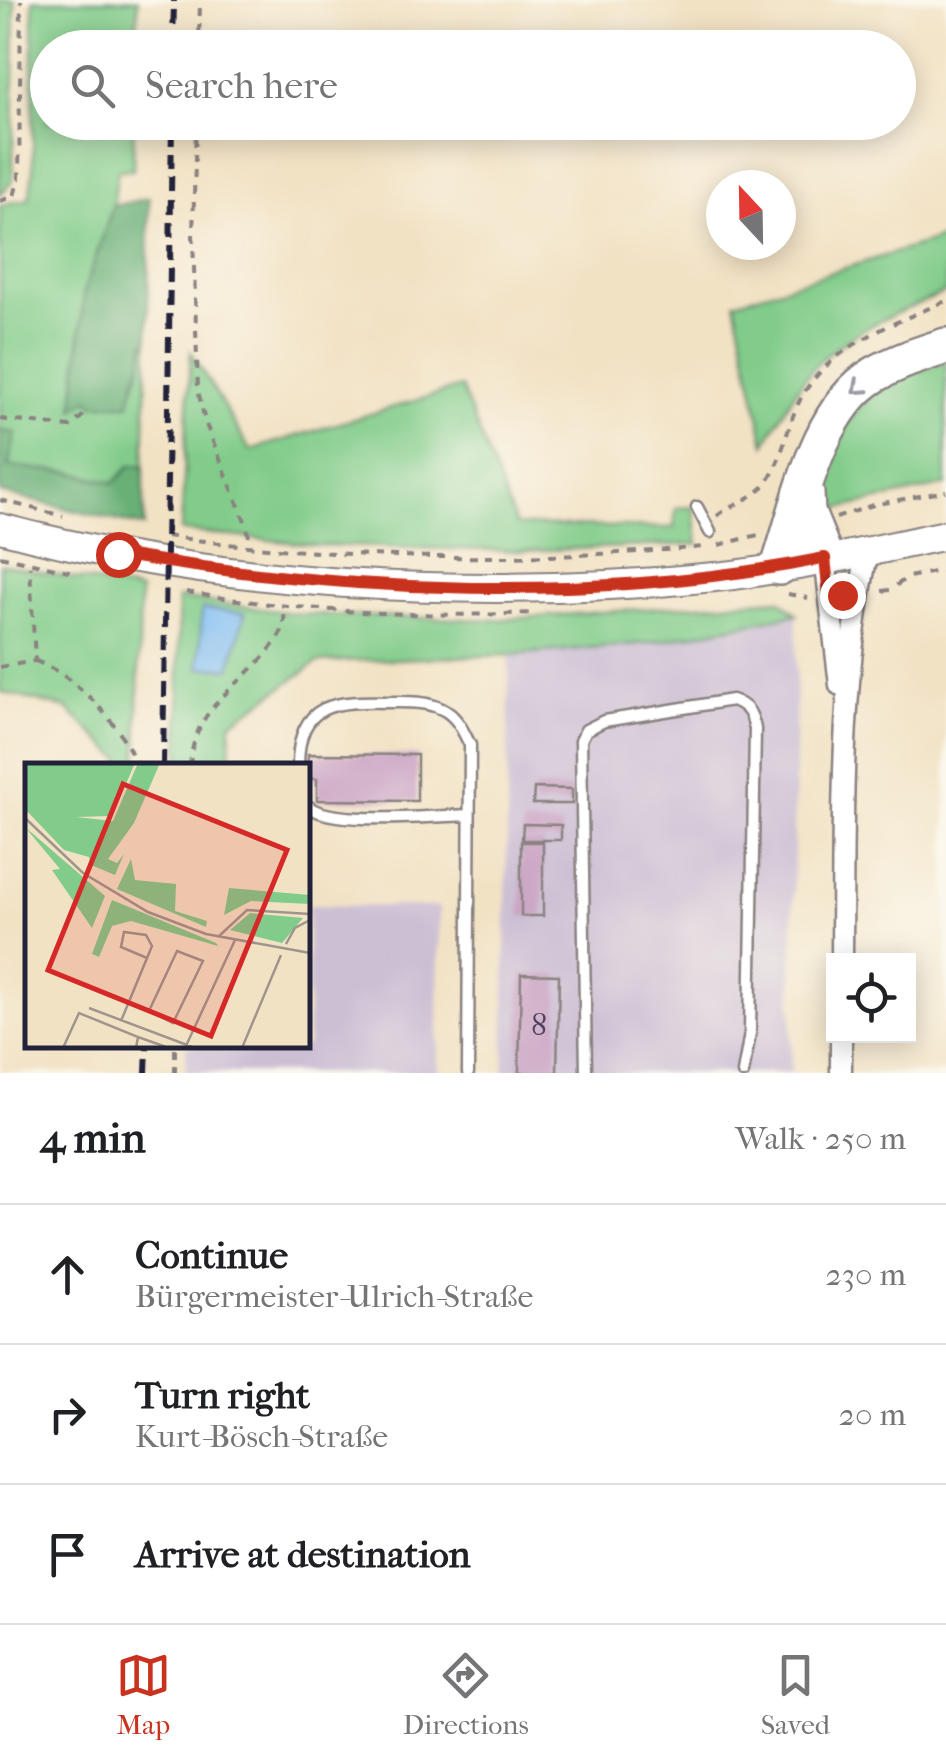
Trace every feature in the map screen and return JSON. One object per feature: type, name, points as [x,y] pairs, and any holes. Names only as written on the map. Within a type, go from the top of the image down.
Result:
[{"type":"highway","points":[[780,580],[801,526],[805,487],[824,435],[842,403],[871,376],[946,346]]},
{"type":"highway","points":[[801,526],[825,558]]},
{"type":"main road","points":[[0,528],[196,567],[285,577],[381,584],[538,586],[714,577],[780,580],[825,558],[946,535]]},
{"type":"street","points":[[842,953],[844,716],[868,550]]},
{"type":"street","points":[[825,558],[844,716]]},
{"type":"street","points":[[840,1073],[841,1043]]},
{"type":"lane","points":[[698,507],[710,532]]},
{"type":"lane","points":[[586,1073],[580,740],[586,730],[604,721],[732,700],[750,711],[755,729],[750,1033],[743,1073]]},
{"type":"lane","points":[[298,763],[303,729],[316,712],[339,702],[421,702],[444,710],[458,722],[470,745],[468,1073]]},
{"type":"lane","points":[[310,808],[317,814],[339,818],[469,815]]},
{"type":"path","points":[[0,201],[14,196],[19,179],[21,0]]},
{"type":"path","points":[[199,30],[200,0]]},
{"type":"path","points":[[196,140],[193,236],[198,390],[216,455],[246,526]]},
{"type":"path","points":[[0,420],[70,427],[87,412]]},
{"type":"path","points":[[156,535],[316,552],[524,558],[711,547],[873,505],[946,491]]},
{"type":"path","points":[[0,500],[74,519]]},
{"type":"path","points":[[35,537],[29,576],[35,660]]},
{"type":"path","points":[[859,593],[890,590],[908,578],[946,570]]},
{"type":"path","points":[[190,763],[192,741],[216,698],[251,671],[283,628],[285,577]]},
{"type":"path","points":[[780,580],[803,599],[829,596]]},
{"type":"path","points":[[0,667],[35,660],[53,667],[112,721],[127,741],[135,762]]},
{"type":"path","points":[[174,1073],[175,1048]]},
{"type":"shaded area","points":[[797,614],[791,1073],[504,1073],[509,655],[649,643]]},
{"type":"shaded area","points":[[310,905],[439,907],[438,1073],[186,1073],[186,1048],[310,1048]]},
{"type":"green space","points":[[0,0],[15,0],[13,180],[0,195]]},
{"type":"green space","points":[[33,0],[138,0],[137,30],[33,30]]},
{"type":"green space","points":[[33,140],[134,140],[133,170],[118,170],[113,206],[84,292],[74,408],[88,399],[129,404],[144,342],[148,342],[144,465],[130,466],[114,483],[73,473],[7,466],[16,434],[0,431],[0,205],[29,199]]},
{"type":"green space","points":[[149,198],[148,342],[144,343],[129,404],[94,404],[88,399],[74,409],[84,292],[113,206]]},
{"type":"green space","points":[[946,237],[946,292],[869,326],[828,354],[801,384],[765,444],[735,302]]},
{"type":"green space","points":[[191,352],[250,450],[461,387],[516,525],[674,528],[676,508],[694,507],[698,544],[523,551],[316,545],[181,531]]},
{"type":"green space","points":[[946,361],[946,485],[838,509],[824,507],[832,454],[859,408],[893,380]]},
{"type":"green space","points":[[0,431],[16,433],[8,466],[73,473],[114,483],[130,466],[144,465],[144,527],[0,493]]},
{"type":"green space","points":[[0,564],[140,591],[137,763],[125,763],[66,708],[0,692]]},
{"type":"green space","points":[[178,598],[300,614],[494,620],[779,599],[797,614],[648,643],[509,655],[318,662],[231,723],[230,763],[180,763]]},
{"type":"water","points":[[202,609],[245,613],[230,668],[199,668]]},
{"type":"building","points":[[308,754],[417,755],[417,801],[317,800],[317,779],[310,778]]},
{"type":"building","points":[[534,788],[572,789],[572,804],[533,804]]},
{"type":"building","points":[[523,824],[561,825],[561,840],[522,840]]},
{"type":"building","points":[[521,842],[543,842],[543,916],[521,916]]},
{"type":"building","points":[[521,974],[559,975],[557,1073],[519,1073]]},
{"type":"railway","points":[[173,30],[174,0]]},
{"type":"railway","points":[[163,763],[172,140]]},
{"type":"railway","points":[[146,1073],[147,1048]]},
{"type":"route","points":[[118,554],[249,574],[479,587],[714,577],[825,558],[829,596],[842,595]]}]
